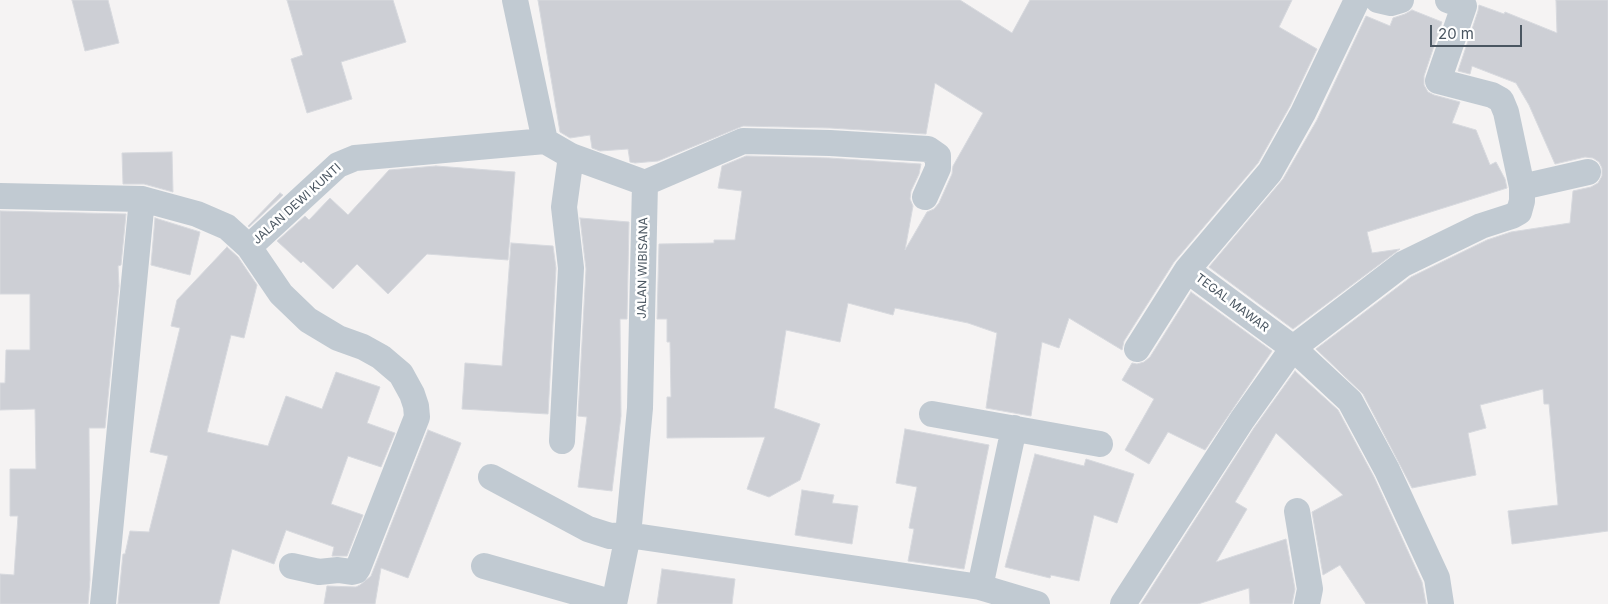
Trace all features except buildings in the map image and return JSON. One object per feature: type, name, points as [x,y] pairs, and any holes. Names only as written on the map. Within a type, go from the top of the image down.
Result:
[{"type":"street","points":[[515,0],[545,141],[571,156],[645,183],[743,141],[830,143],[928,149],[938,156],[938,168],[925,197]]},
{"type":"street","name":"TEGAL MAWAR","points":[[1357,0],[1303,113],[1270,172],[1187,270],[1293,348],[1350,401],[1387,470],[1437,578],[1441,604]]},
{"type":"street","points":[[1378,0],[1391,3],[1401,0]]},
{"type":"street","points":[[1123,604],[1242,420],[1293,348],[1403,264],[1481,226],[1519,212],[1522,202],[1522,187],[1506,112],[1501,100],[1492,94],[1438,81],[1464,6],[1448,0]]},
{"type":"street","name":"JALAN DEWI KUNTI","points":[[0,196],[142,199],[197,214],[227,227],[249,247],[338,165],[355,158],[545,141]]},
{"type":"street","points":[[562,440],[571,268],[564,206],[571,156]]},
{"type":"street","points":[[1522,187],[1588,172]]},
{"type":"street","name":"JALAN WIBISANA","points":[[614,604],[628,535],[640,408],[645,183]]},
{"type":"street","points":[[103,604],[142,199]]},
{"type":"street","points":[[249,247],[281,294],[308,320],[338,338],[363,347],[394,366],[404,378],[416,406],[417,417],[356,571],[319,572],[292,566]]},
{"type":"street","points":[[1137,349],[1187,270]]},
{"type":"street","points":[[932,414],[1100,444]]},
{"type":"street","points":[[980,587],[1014,428]]},
{"type":"street","points":[[491,477],[588,529],[610,536],[628,535],[980,587],[1037,604]]},
{"type":"street","points":[[1297,511],[1310,590],[1307,604]]},
{"type":"street","points":[[484,566],[614,604]]}]
